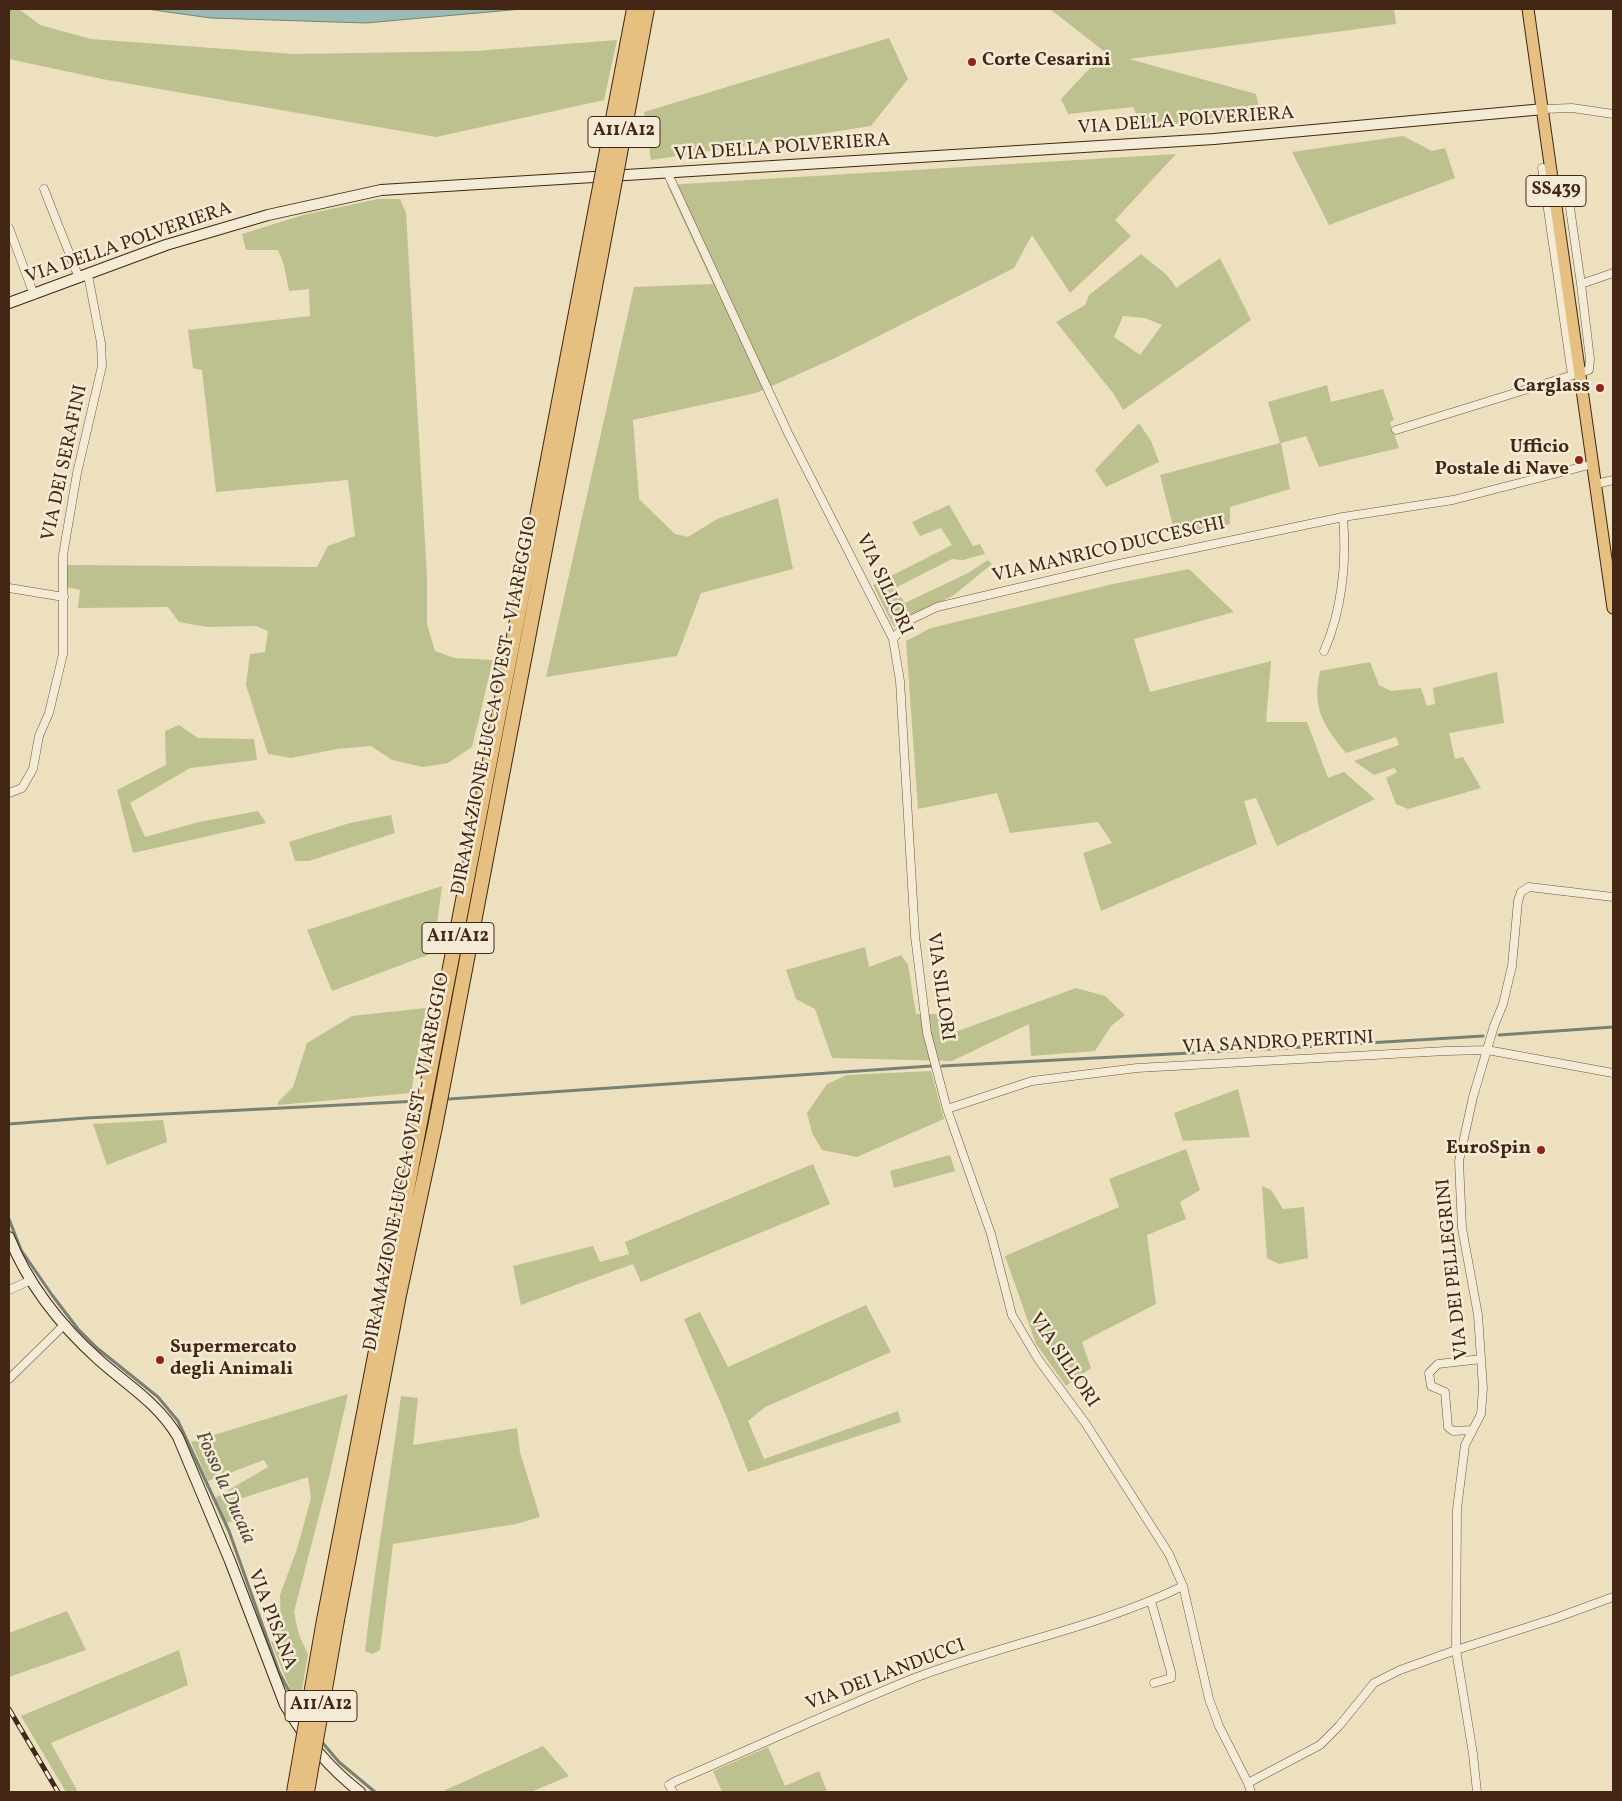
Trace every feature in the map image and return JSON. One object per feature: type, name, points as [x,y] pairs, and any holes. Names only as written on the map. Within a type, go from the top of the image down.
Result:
[{"type":"highway","name":"DIRAMAZIONE LUCCA OVEST - VIAREGGIO","points":[[294,1792],[437,1117],[594,255],[634,9]]},
{"type":"highway","name":"DIRAMAZIONE LUCCA OVEST - VIAREGGIO","points":[[594,255],[647,9]]},
{"type":"highway","name":"DIRAMAZIONE LUCCA OVEST - VIAREGGIO","points":[[307,1792],[331,1620]]},
{"type":"main road","name":"SS439","points":[[1528,9],[1544,109],[1576,375],[1593,464],[1613,608]]},
{"type":"street","points":[[1544,109],[1572,108],[1613,114]]},
{"type":"street","name":"VIA DELLA POLVERIERA","points":[[9,303],[166,245],[237,224],[381,190],[668,174],[1214,139],[1544,109]]},
{"type":"street","points":[[1542,168],[1576,375]]},
{"type":"street","name":"VIA SILLORI","points":[[668,174],[788,433],[893,639],[900,682],[915,936],[928,1033],[947,1109],[991,1234],[1012,1315],[1038,1359],[1086,1424],[1170,1554],[1184,1586],[1209,1700],[1219,1726],[1251,1792]]},
{"type":"street","name":"VIA DEI SERAFINI","points":[[9,793],[22,788],[33,769],[39,736],[49,713],[63,654],[63,555],[75,482],[102,366],[101,343],[84,276],[44,189]]},
{"type":"street","points":[[1396,430],[1589,370],[1591,366],[1582,284],[1570,208]]},
{"type":"street","points":[[9,228],[34,295]]},
{"type":"street","points":[[1582,284],[1613,274]]},
{"type":"street","name":"VIA MANRICO DUCCESCHI","points":[[893,639],[910,620],[937,607],[1119,564],[1343,518],[1453,500],[1593,464]]},
{"type":"street","points":[[1596,484],[1613,480]]},
{"type":"street","points":[[1324,651],[1334,629],[1342,576],[1346,543],[1343,518]]},
{"type":"street","points":[[9,588],[64,597]]},
{"type":"street","name":"VIA DEI PELLEGRINI","points":[[1477,1792],[1473,1754],[1456,1650],[1457,1510],[1465,1445],[1481,1414],[1483,1388],[1478,1315],[1462,1228],[1459,1161],[1473,1097],[1486,1050],[1503,1004],[1512,966],[1518,901],[1521,892],[1529,887],[1613,898]]},
{"type":"street","name":"VIA SANDRO PERTINI","points":[[947,1109],[1032,1080],[1137,1068],[1486,1050],[1613,1073]]},
{"type":"street","name":"VIA PISANA","points":[[9,1237],[31,1280],[64,1326],[99,1360],[148,1399],[168,1419],[178,1437],[230,1560],[285,1705],[296,1723],[329,1766],[360,1792]]},
{"type":"street","points":[[9,1290],[31,1280]]},
{"type":"street","points":[[9,1379],[64,1326]]},
{"type":"street","points":[[1472,1430],[1453,1431],[1448,1427],[1444,1392],[1431,1386],[1429,1374],[1438,1364],[1481,1359]]},
{"type":"street","name":"VIA DEI LANDUCCI","points":[[673,1792],[669,1785],[676,1781],[912,1679],[1055,1635],[1151,1601],[1184,1586]]},
{"type":"street","points":[[1248,1783],[1320,1744],[1339,1726],[1374,1683],[1400,1670],[1613,1597]]},
{"type":"street","points":[[1151,1601],[1171,1672],[1171,1678],[1154,1683]]},
{"type":"green space","points":[[9,9],[19,9],[40,25],[91,39],[294,54],[475,51],[617,40],[604,100],[436,137],[102,79],[9,59]]},
{"type":"green space","points":[[1050,9],[1394,9],[1396,24],[1129,59],[1256,94],[1261,116],[1142,127],[1133,107],[1068,114],[1061,99],[1105,52]]},
{"type":"green space","points":[[889,38],[908,79],[871,126],[651,160],[644,112]]},
{"type":"green space","points":[[1403,136],[1432,151],[1445,148],[1455,178],[1329,225],[1292,152]]},
{"type":"green space","points":[[1176,154],[1115,220],[1131,236],[1070,293],[1032,235],[1014,268],[835,358],[756,393],[633,420],[639,499],[675,534],[688,537],[717,519],[778,498],[793,569],[701,593],[677,656],[546,677],[634,287],[713,284],[667,185]]},
{"type":"green space","points":[[378,199],[400,199],[406,213],[427,577],[427,624],[435,651],[454,658],[493,660],[472,747],[448,763],[423,767],[392,760],[371,746],[337,749],[291,758],[268,754],[246,685],[250,654],[265,652],[268,631],[256,626],[207,627],[179,622],[168,607],[78,608],[80,590],[66,587],[66,565],[317,567],[328,546],[355,536],[348,480],[216,492],[202,370],[193,368],[188,330],[310,316],[309,289],[289,291],[284,265],[278,250],[246,250],[242,234],[303,215]]},
{"type":"green space","points":[[1141,254],[1165,273],[1176,288],[1220,258],[1251,320],[1123,410],[1113,393],[1056,322],[1085,305],[1089,295]],"holes":[[[1123,316],[1145,318],[1162,325],[1140,355],[1114,337]]]},
{"type":"green space","points":[[1327,385],[1331,402],[1383,389],[1394,420],[1390,422],[1399,448],[1319,467],[1306,436],[1281,443],[1290,489],[1230,507],[1230,524],[1176,538],[1160,475],[1280,443],[1268,402]]},
{"type":"green space","points":[[1139,423],[1151,441],[1159,462],[1106,487],[1095,470]]},
{"type":"green space","points":[[949,505],[973,546],[980,544],[985,554],[963,560],[952,559],[895,588],[905,603],[968,573],[988,560],[992,564],[954,595],[894,627],[873,585],[952,545],[941,528],[920,536],[912,522]]},
{"type":"green space","points":[[1189,569],[1234,612],[1134,639],[1150,692],[1271,661],[1266,722],[1307,722],[1328,778],[1344,772],[1375,799],[1277,846],[1256,798],[1244,801],[1257,844],[1101,911],[1083,853],[1112,843],[1098,822],[1010,833],[997,793],[918,809],[906,641],[931,628],[1113,584]]},
{"type":"green space","points":[[1370,662],[1379,685],[1391,691],[1421,688],[1427,706],[1435,704],[1433,688],[1497,672],[1504,723],[1449,733],[1455,759],[1463,757],[1481,788],[1408,809],[1396,804],[1386,778],[1397,772],[1394,768],[1374,775],[1354,761],[1399,745],[1396,737],[1346,753],[1325,724],[1318,706],[1317,695],[1320,671]]},
{"type":"green space","points":[[179,725],[198,738],[254,739],[257,760],[190,768],[130,803],[145,837],[199,822],[258,811],[266,823],[133,853],[117,790],[166,765],[165,731]]},
{"type":"green space","points":[[391,815],[395,833],[309,861],[295,861],[289,842],[350,823]]},
{"type":"green space","points":[[442,886],[433,953],[332,991],[307,930]]},
{"type":"green space","points":[[865,947],[869,967],[901,955],[908,965],[916,1014],[938,1014],[955,1032],[1076,988],[1105,996],[1125,1015],[1111,1026],[1095,1051],[1031,1056],[1029,1024],[952,1061],[832,1058],[815,1009],[796,999],[786,970]]},
{"type":"green space","points":[[426,1008],[411,1093],[278,1105],[278,1102],[293,1087],[307,1043],[352,1016]]},
{"type":"green space","points":[[931,1071],[944,1119],[857,1157],[822,1150],[812,1133],[807,1113],[827,1084],[847,1075]]},
{"type":"green space","points":[[1238,1089],[1250,1137],[1183,1141],[1174,1113]]},
{"type":"green space","points":[[163,1120],[167,1142],[107,1165],[93,1124]]},
{"type":"green space","points":[[1186,1149],[1200,1190],[1180,1202],[1186,1219],[1147,1235],[1156,1304],[1082,1342],[1091,1368],[1066,1386],[1036,1344],[1005,1256],[1119,1207],[1109,1179]]},
{"type":"green space","points":[[950,1155],[955,1171],[894,1188],[890,1171]]},
{"type":"green space","points":[[813,1164],[830,1204],[641,1282],[633,1264],[521,1305],[513,1266],[593,1246],[600,1262],[629,1254],[625,1242]]},
{"type":"green space","points":[[1262,1186],[1271,1190],[1283,1209],[1304,1207],[1308,1258],[1279,1264],[1267,1258]]},
{"type":"green space","points":[[866,1305],[891,1352],[765,1407],[748,1421],[764,1459],[898,1411],[901,1422],[748,1472],[725,1413],[684,1319],[700,1312],[728,1367]]},
{"type":"green space","points":[[348,1394],[329,1477],[294,1612],[299,1635],[308,1654],[301,1695],[294,1699],[271,1642],[281,1636],[280,1595],[297,1549],[311,1498],[308,1477],[230,1502],[238,1520],[226,1523],[215,1498],[268,1467],[264,1460],[208,1481],[191,1442]]},
{"type":"green space","points":[[401,1396],[418,1398],[413,1445],[517,1428],[520,1452],[540,1517],[516,1524],[393,1544],[380,1650],[372,1654],[365,1651]]},
{"type":"green space","points":[[67,1611],[86,1650],[9,1677],[9,1633]]},
{"type":"green space","points":[[179,1650],[188,1685],[51,1743],[78,1792],[66,1792],[21,1716]]},
{"type":"green space","points":[[543,1746],[569,1776],[531,1792],[441,1792]]},
{"type":"green space","points":[[768,1747],[785,1786],[819,1771],[827,1792],[722,1792],[713,1771]]},
{"type":"water","points":[[147,9],[522,9],[366,23],[211,18]]},
{"type":"waterway","points":[[1499,1035],[1613,1027]]},
{"type":"waterway","points":[[942,1066],[1483,1036]]},
{"type":"waterway","points":[[449,1099],[931,1066]]},
{"type":"waterway","points":[[9,1124],[86,1118],[419,1101]]},
{"type":"waterway","name":"Fosso la Ducaia","points":[[9,1219],[21,1250],[78,1329],[97,1348],[158,1397],[178,1421],[229,1531],[279,1672],[302,1716]]},
{"type":"waterway","name":"Fosso la Ducaia","points":[[321,1741],[339,1762],[375,1792]]},
{"type":"railway","points":[[9,1709],[58,1792]]},
{"type":"place","name":"Corte Cesarini","points":[[972,62]]},
{"type":"place","name":"Carglass","points":[[1600,388]]},
{"type":"place","name":"Ufficio Postale di Nave","points":[[1579,460]]},
{"type":"place","name":"EuroSpin","points":[[1541,1150]]},
{"type":"place","name":"Supermercato degli Animali","points":[[160,1360]]}]
